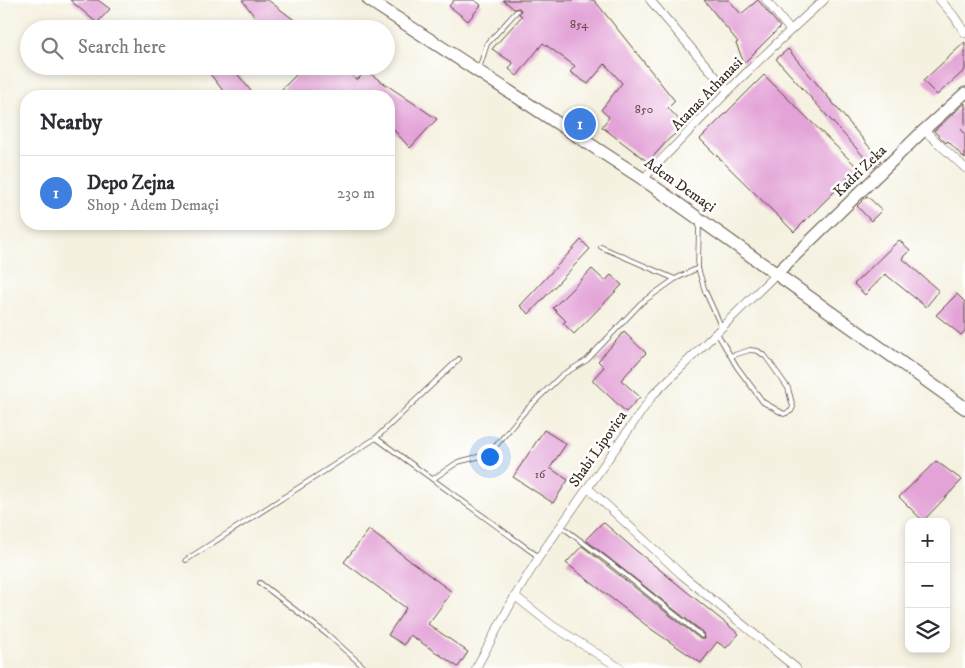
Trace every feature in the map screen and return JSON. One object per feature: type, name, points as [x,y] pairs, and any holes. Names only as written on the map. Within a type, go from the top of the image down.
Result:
[{"type":"main road","name":"Adem Demaçi","points":[[378,2],[478,71],[643,179],[965,408]]},
{"type":"street","points":[[650,0],[728,91]]},
{"type":"street","points":[[766,0],[790,30]]},
{"type":"street","name":"Atanas Athanasi","points":[[643,179],[728,91],[790,30],[824,0]]},
{"type":"street","points":[[940,0],[965,33]]},
{"type":"street","name":"Kadri Zeka","points":[[776,273],[965,93]]},
{"type":"street","points":[[924,130],[965,168]]},
{"type":"street","name":"Shabi Lipovica","points":[[476,668],[515,596],[539,557],[653,395],[776,273]]},
{"type":"street","points":[[588,488],[682,575],[796,668]]},
{"type":"street","points":[[515,596],[554,626],[620,668]]},
{"type":"lane","points":[[478,71],[487,44],[516,11]]},
{"type":"lane","points":[[699,218],[698,268],[719,330],[731,356],[763,402],[784,414],[791,411],[793,407],[788,388],[766,357],[758,351],[750,350],[731,356]]},
{"type":"lane","points":[[601,247],[675,279]]},
{"type":"lane","points":[[433,479],[458,462],[489,454],[525,411],[562,375],[587,360],[640,303],[675,279],[698,268]]},
{"type":"lane","points":[[186,560],[376,438],[459,359]]},
{"type":"lane","points":[[376,438],[539,557]]},
{"type":"lane","points":[[561,526],[702,636]]},
{"type":"lane","points":[[260,583],[328,635],[365,668]]},
{"type":"building","points":[[70,0],[98,0],[110,9],[100,20],[93,20]]},
{"type":"building","points":[[242,0],[268,0],[294,20],[257,20]]},
{"type":"building","points":[[454,0],[474,0],[481,5],[468,21],[449,6]]},
{"type":"building","points":[[503,0],[595,1],[675,101],[668,108],[685,126],[669,139],[648,162],[602,127],[609,117],[601,110],[622,83],[605,64],[588,84],[570,72],[575,66],[543,43],[517,76],[509,69],[513,63],[492,49],[522,16],[519,14],[521,10],[519,8],[514,9]]},
{"type":"building","points":[[704,0],[729,0],[741,14],[758,0],[780,27],[744,63],[736,43],[738,42]]},
{"type":"building","points":[[965,42],[965,70],[937,95],[923,81]]},
{"type":"building","points":[[788,49],[881,161],[874,168],[776,59]]},
{"type":"building","points":[[211,75],[238,75],[250,90],[222,90]]},
{"type":"building","points":[[296,75],[351,75],[357,80],[362,75],[372,75],[394,90],[281,90]]},
{"type":"building","points":[[764,75],[858,168],[794,232],[700,139]]},
{"type":"building","points":[[395,91],[437,119],[410,148],[395,131]]},
{"type":"building","points":[[965,103],[965,125],[961,129],[965,134],[965,159],[948,141],[946,143],[934,131]]},
{"type":"building","points":[[867,196],[882,210],[871,221],[857,206]]},
{"type":"building","points":[[581,240],[590,249],[529,314],[520,306]]},
{"type":"building","points":[[899,240],[910,250],[902,258],[939,291],[926,307],[885,274],[865,295],[854,284]]},
{"type":"building","points":[[592,269],[605,281],[611,275],[622,285],[574,334],[563,323],[566,321],[553,308]]},
{"type":"building","points":[[957,294],[965,302],[965,331],[961,335],[936,315]]},
{"type":"building","points":[[624,332],[646,353],[621,380],[640,397],[626,412],[592,380],[604,367],[598,361]]},
{"type":"building","points":[[544,430],[566,444],[550,468],[568,480],[553,503],[513,477]]},
{"type":"building","points":[[936,461],[962,480],[926,518],[920,518],[899,497]]},
{"type":"building","points":[[603,522],[739,634],[726,648],[717,642],[701,663],[651,629],[566,563],[582,546],[700,639],[705,639],[704,633],[587,541],[586,539]]},
{"type":"building","points":[[369,530],[452,592],[428,624],[468,652],[458,667],[410,635],[404,645],[388,635],[406,608],[344,562]]},
{"type":"place","name":"Depo Zejna","points":[[580,124]]}]
